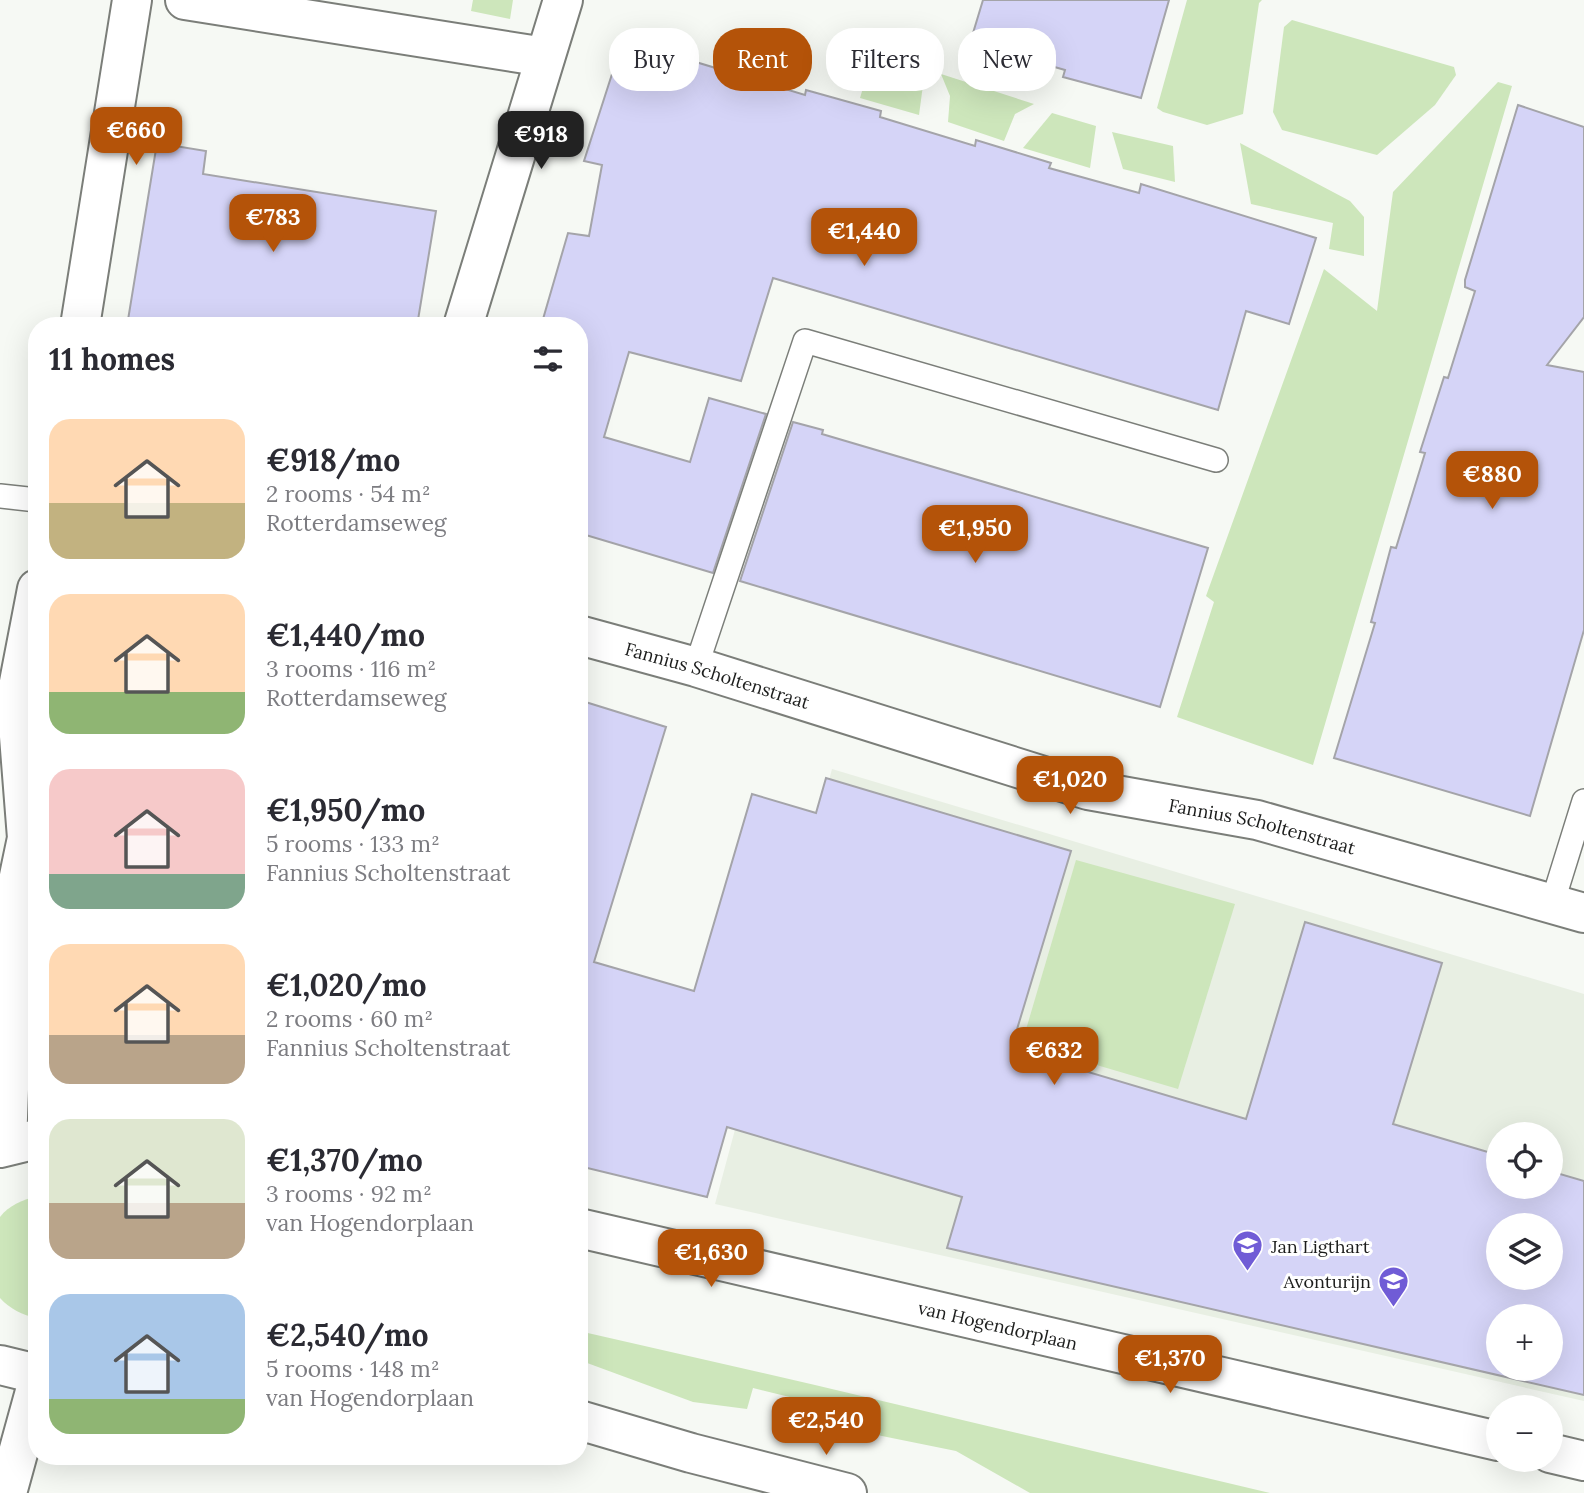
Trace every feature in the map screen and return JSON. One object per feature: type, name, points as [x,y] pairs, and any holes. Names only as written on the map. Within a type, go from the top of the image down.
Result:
[{"type":"street","points":[[81,317],[132,0]]},
{"type":"street","points":[[185,0],[545,57]]},
{"type":"street","points":[[466,317],[563,0]]},
{"type":"street","name":"Fannius Scholtenstraat","points":[[588,637],[696,667],[1088,790],[1257,820],[1568,909]]},
{"type":"street","points":[[27,700],[28,730]]},
{"type":"street","points":[[15,1144],[10,919],[28,862]]},
{"type":"street","name":"van Hogendorplaan","points":[[588,1230],[1486,1438]]},
{"type":"street","points":[[0,1365],[28,1372]]},
{"type":"street","points":[[6,1493],[28,1416]]},
{"type":"street","points":[[588,1423],[847,1493]]},
{"type":"street","points":[[1563,1456],[1584,1461]]},
{"type":"lane","points":[[696,667],[805,341],[1216,460]]},
{"type":"lane","points":[[0,496],[28,499]]},
{"type":"lane","points":[[1568,909],[1584,801]]},
{"type":"shaded area","points":[[832,769],[1584,994],[1584,1401],[1496,1381],[1563,1381],[1563,1304],[1486,1304],[1486,1379],[715,1204]]},
{"type":"green space","points":[[473,0],[513,0],[510,19],[471,11]]},
{"type":"green space","points":[[1187,0],[1262,0],[1259,3],[1243,114],[1207,125],[1157,108]]},
{"type":"green space","points":[[1292,20],[1454,67],[1456,75],[1435,105],[1377,155],[1282,130],[1273,112],[1284,27]]},
{"type":"green space","points":[[944,75],[958,79],[958,91],[994,91],[1034,104],[1015,114],[1004,141],[948,122],[950,96]]},
{"type":"green space","points":[[1498,82],[1512,86],[1313,765],[1177,717],[1214,602],[1206,596],[1324,269],[1377,311],[1393,192]]},
{"type":"green space","points":[[862,91],[922,91],[919,115],[860,98]]},
{"type":"green space","points":[[1052,113],[1096,126],[1090,168],[1023,148]]},
{"type":"green space","points":[[1112,132],[1173,146],[1175,182],[1123,169]]},
{"type":"green space","points":[[1240,143],[1350,201],[1364,217],[1364,256],[1329,249],[1333,223],[1251,204]]},
{"type":"green space","points":[[1076,860],[1235,904],[1178,1089],[1022,1043]]},
{"type":"green space","points":[[28,1199],[28,1316],[0,1298],[0,1217]]},
{"type":"green space","points":[[588,1333],[1270,1493],[1030,1493],[956,1451],[803,1420],[810,1402],[753,1388],[747,1409],[693,1402],[588,1363]]},
{"type":"building","points":[[983,0],[1169,0],[1141,98],[1063,77],[1065,70],[1056,67],[1056,28],[975,28]]},
{"type":"building","points":[[699,63],[713,67],[713,91],[792,91],[805,95],[806,91],[810,91],[881,111],[880,117],[975,146],[976,140],[1051,163],[1049,168],[1139,193],[1141,184],[1316,238],[1289,324],[1246,311],[1218,410],[773,278],[741,381],[629,352],[604,437],[690,462],[709,398],[766,414],[713,573],[588,536],[588,317],[544,317],[568,233],[589,236],[602,165],[584,161],[609,83],[609,91],[699,91]]},
{"type":"building","points":[[1518,105],[1584,127],[1584,317],[1547,365],[1584,372],[1584,630],[1530,816],[1334,758],[1375,623],[1371,622],[1391,547],[1396,548],[1425,453],[1420,452],[1444,377],[1448,378],[1475,291],[1465,287],[1465,280]]},
{"type":"building","points":[[157,143],[206,151],[203,174],[436,211],[418,317],[128,317]]},
{"type":"building","points":[[793,422],[823,430],[822,434],[1208,548],[1160,707],[740,581]]},
{"type":"building","points":[[588,703],[666,727],[594,962],[694,991],[752,794],[816,813],[826,778],[1071,851],[1011,1049],[1246,1119],[1305,922],[1442,963],[1393,1124],[1486,1151],[1486,1199],[1563,1199],[1563,1175],[1584,1181],[1584,1395],[1523,1381],[1563,1381],[1563,1304],[1486,1304],[1486,1372],[947,1248],[962,1197],[727,1127],[707,1197],[588,1168]]},
{"type":"place","name":"Jan Ligthart","points":[[1248,1273]]},
{"type":"place","name":"Avonturijn","points":[[1394,1308]]}]
